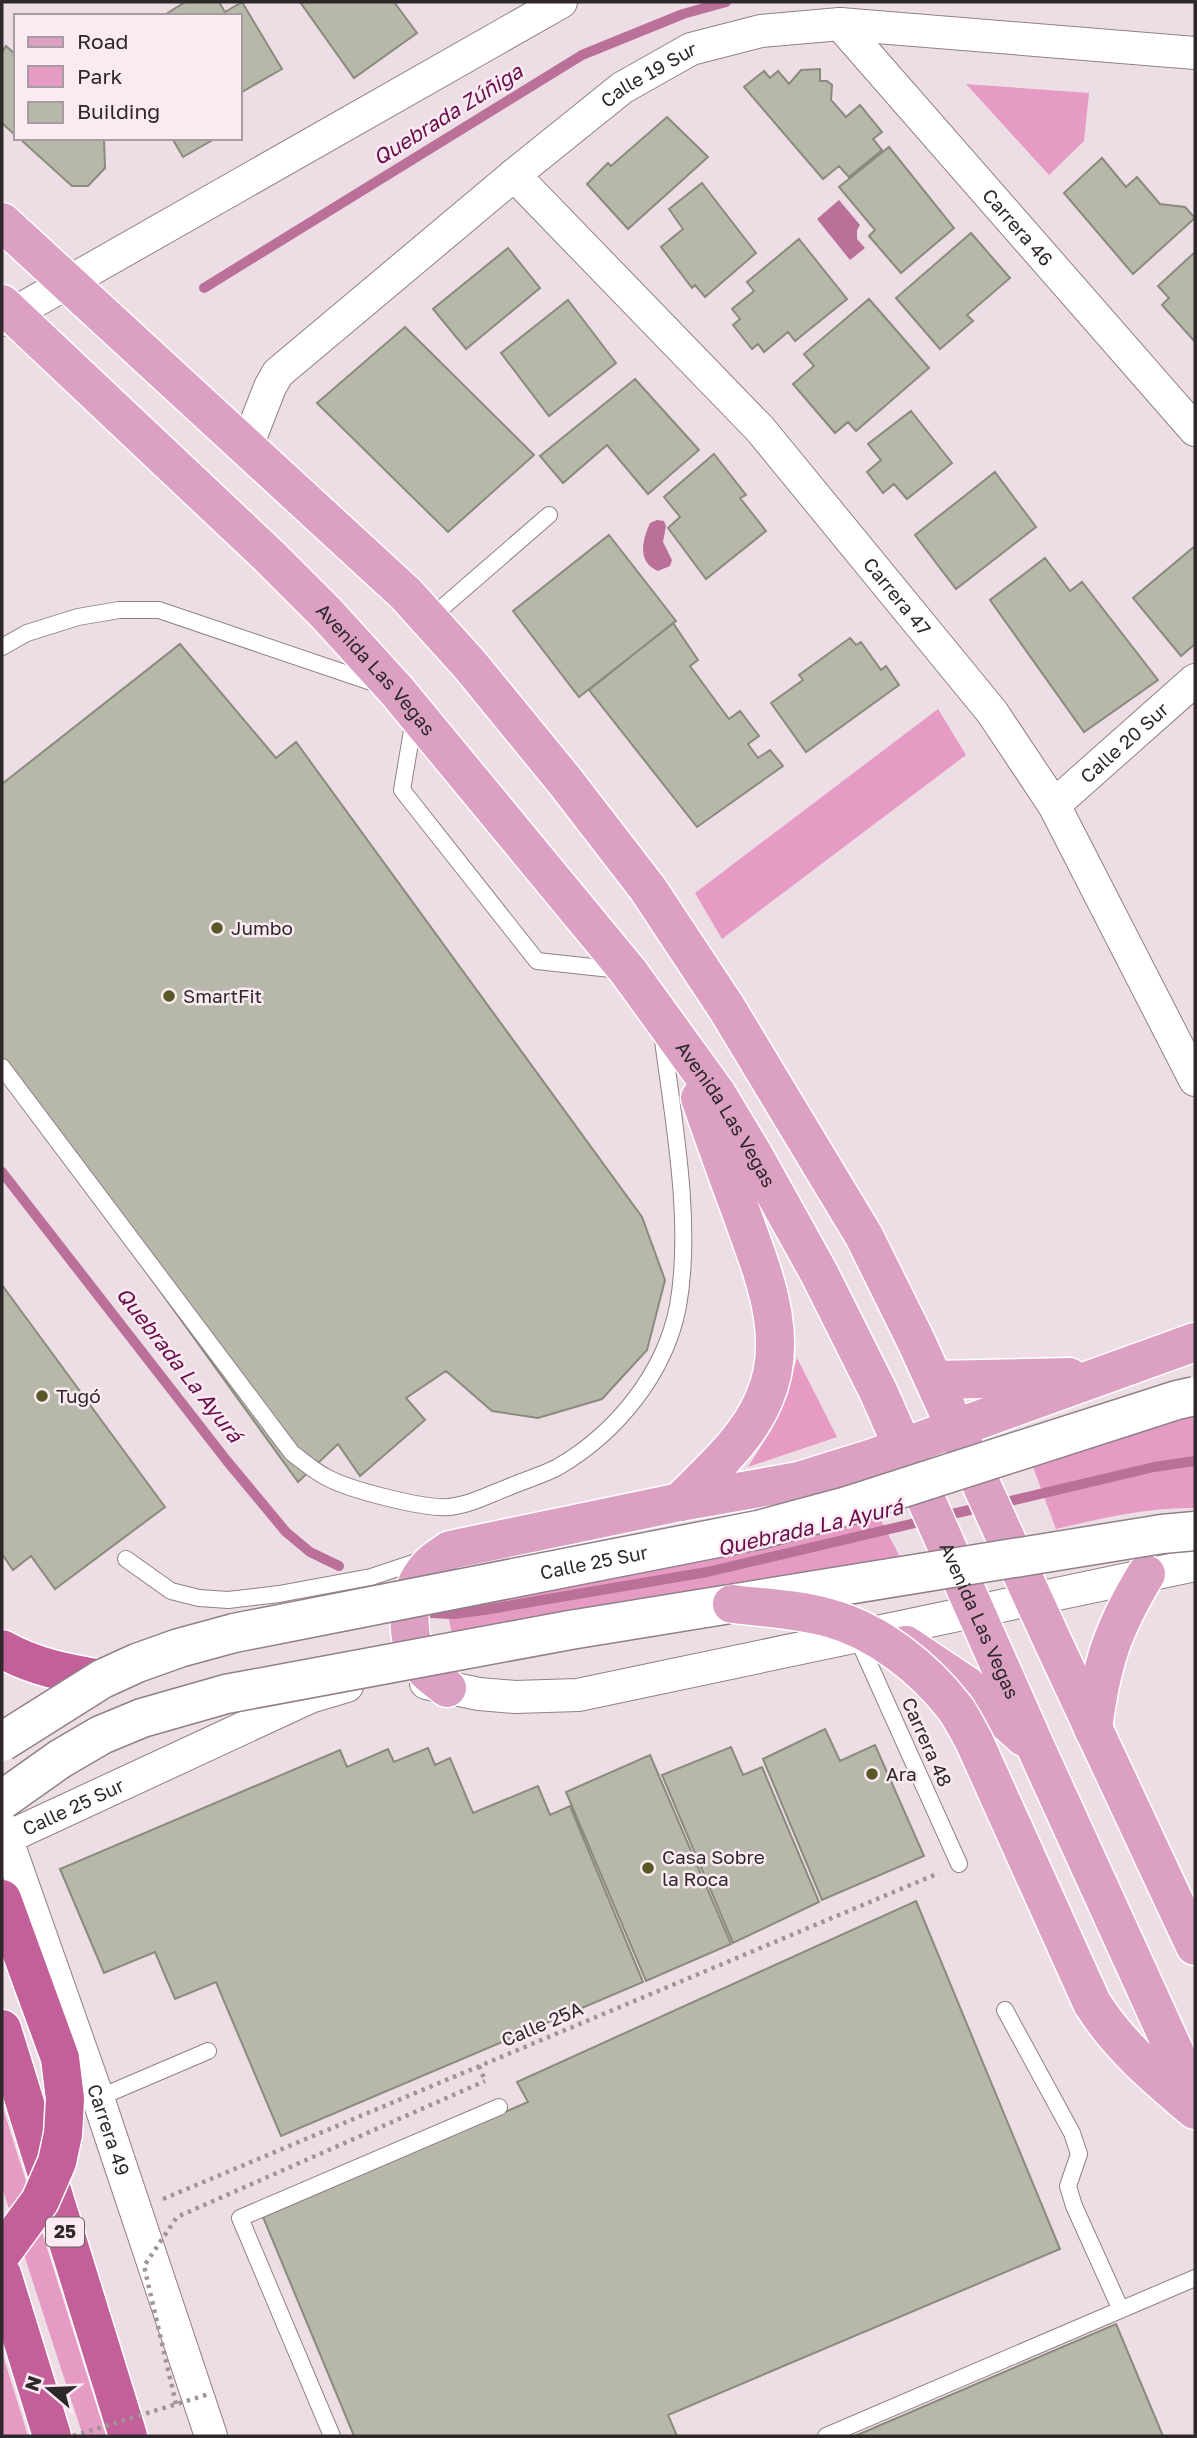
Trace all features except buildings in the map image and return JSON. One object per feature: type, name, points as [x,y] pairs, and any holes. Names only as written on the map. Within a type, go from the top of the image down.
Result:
[{"type":"highway","points":[[2,1649],[24,1662],[56,1672],[102,1679]]},
{"type":"highway","points":[[2,1899],[60,2058],[65,2099],[63,2134],[57,2162],[40,2201],[2,2253]]},
{"type":"highway","name":"25","points":[[2,2029],[128,2436]]},
{"type":"highway","points":[[2,2274],[52,2436]]},
{"type":"main road","points":[[2,222],[373,562],[429,619],[470,665],[648,889],[726,1007],[864,1236],[934,1380],[1195,1946]]},
{"type":"main road","name":"Avenida Las Vegas","points":[[5,313],[269,556],[406,702],[628,971],[717,1094],[806,1249],[878,1391],[1195,2097]]},
{"type":"main road","points":[[669,1026],[761,1267],[771,1301],[776,1356],[764,1401],[748,1429],[680,1502]]},
{"type":"main road","points":[[447,1688],[423,1667],[412,1640],[409,1617],[416,1586],[428,1566],[450,1550],[680,1502],[799,1481],[1195,1342]]},
{"type":"main road","points":[[934,1380],[1101,1377]]},
{"type":"main road","name":"Calle 25 Sur","points":[[2,1742],[102,1679],[179,1648],[234,1633],[758,1530],[847,1506],[1195,1396]]},
{"type":"main road","name":"Calle 25 Sur","points":[[2,1800],[60,1759],[101,1735],[142,1718],[226,1694],[570,1630],[1149,1536],[1195,1531]]},
{"type":"main road","points":[[1093,1729],[1099,1682],[1112,1637],[1127,1604],[1146,1574]]},
{"type":"main road","points":[[732,1604],[806,1612],[848,1624],[877,1639],[930,1680],[955,1709],[974,1741],[1092,2004],[1104,2024],[1133,2055],[1195,2110]]},
{"type":"main road","points":[[869,1634],[939,1665],[966,1685],[1036,1748]]},
{"type":"street","points":[[5,313],[68,283],[561,2]]},
{"type":"street","name":"Calle 19 Sur","points":[[247,446],[278,373],[622,88],[691,49],[761,31],[840,24],[1195,53]]},
{"type":"street","name":"Carrera 46","points":[[840,24],[1195,430]]},
{"type":"street","name":"Carrera 47","points":[[514,175],[760,429],[992,712],[1054,805],[1195,1080]]},
{"type":"street","name":"Calle 20 Sur","points":[[1054,805],[1195,680]]},
{"type":"street","name":"Calle 25 Sur","points":[[4,1832],[310,1697],[345,1686],[407,1680],[479,1694],[515,1697],[578,1695],[1195,1565]]},
{"type":"street","name":"Carrera 49","points":[[4,1832],[98,2098],[211,2436]]},
{"type":"lane","points":[[429,619],[549,515]]},
{"type":"lane","points":[[2,647],[27,633],[78,617],[119,610],[159,610],[406,702],[402,790],[537,961],[628,971]]},
{"type":"lane","points":[[2,1067],[292,1453],[327,1478],[372,1493],[447,1507],[468,1503],[556,1468],[588,1447],[620,1419],[647,1382],[669,1338],[682,1273],[681,1186],[669,1026]]},
{"type":"lane","points":[[126,1559],[171,1591],[199,1598],[228,1600],[279,1594],[371,1577],[450,1550]]},
{"type":"lane","name":"Carrera 48","points":[[869,1634],[959,1864]]},
{"type":"lane","points":[[1005,2011],[1072,2133],[1079,2154],[1068,2186],[1074,2206],[1121,2310]]},
{"type":"lane","points":[[98,2098],[208,2051]]},
{"type":"lane","points":[[332,2436],[240,2218],[499,2107]]},
{"type":"lane","points":[[825,2436],[1195,2278]]},
{"type":"path","name":"Calle 25A","points":[[135,2210],[959,1864]]},
{"type":"path","points":[[176,2404],[144,2266],[177,2217],[485,2081],[479,2066]]},
{"type":"path","points":[[73,2436],[209,2394]]},
{"type":"green space","points":[[966,84],[1089,93],[1084,141],[1049,175]]},
{"type":"green space","points":[[938,709],[966,755],[722,939],[695,893]]},
{"type":"green space","points":[[797,1358],[837,1437],[748,1467],[772,1429],[785,1399]]},
{"type":"green space","points":[[1195,1413],[1195,1508],[1142,1511],[1056,1529],[1032,1464]]},
{"type":"green space","points":[[876,1511],[900,1557],[454,1646],[445,1598]]},
{"type":"green space","points":[[2,2105],[106,2436],[83,2436],[2,2187]]},
{"type":"green space","points":[[2,2352],[28,2436],[2,2436]]},
{"type":"shaded area","points":[[839,200],[860,225],[857,239],[865,248],[850,260],[817,219]]},
{"type":"shaded area","points":[[664,521],[666,526],[663,542],[672,560],[670,566],[658,571],[647,562],[643,550],[650,523]]},
{"type":"waterway","name":"Quebrada Zúñiga","points":[[204,288],[582,55],[683,14],[726,2]]},
{"type":"waterway","name":"Quebrada La Ayurá","points":[[2,1172],[227,1461],[286,1532],[310,1552],[339,1566]]},
{"type":"waterway","name":"Quebrada La Ayurá","points":[[997,1504],[1154,1467],[1195,1461]]},
{"type":"waterway","name":"Quebrada La Ayurá","points":[[943,1516],[983,1507]]},
{"type":"waterway","name":"Quebrada La Ayurá","points":[[430,1613],[454,1614],[484,1610],[707,1572],[928,1520]]},
{"type":"place","name":"Jumbo","points":[[217,928]]},
{"type":"place","name":"SmartFit","points":[[169,996]]},
{"type":"place","name":"Tugó","points":[[42,1396]]},
{"type":"place","name":"Ara","points":[[872,1774]]},
{"type":"place","name":"Casa Sobre la Roca","points":[[648,1868]]}]
